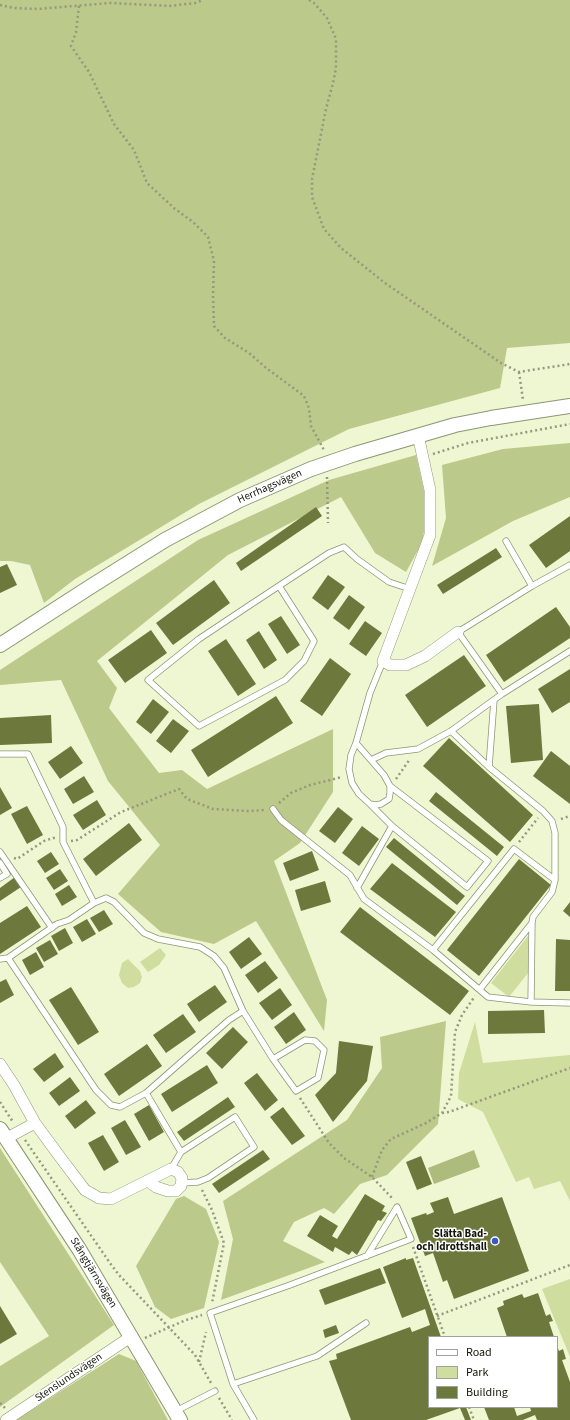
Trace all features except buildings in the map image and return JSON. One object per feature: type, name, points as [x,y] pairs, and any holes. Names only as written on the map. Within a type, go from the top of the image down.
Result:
[{"type":"street","name":"Herrhagsvägen","points":[[0,645],[165,540],[240,500],[310,469],[455,425],[524,412],[570,406]]},
{"type":"street","points":[[418,435],[430,490],[430,534],[383,661],[390,665],[406,666],[425,656],[458,632]]},
{"type":"street","points":[[0,1064],[35,1122],[62,1161],[85,1190],[99,1198],[111,1199],[171,1169],[178,1172],[182,1178],[182,1186],[176,1191],[168,1191],[156,1188],[148,1181]]},
{"type":"street","points":[[4,1134],[19,1131],[35,1122]]},
{"type":"street","name":"Stångtjärnsvägen","points":[[4,1134],[79,1249],[132,1336],[178,1416]]},
{"type":"street","name":"Stenslundsvägen","points":[[6,1420],[132,1336]]},
{"type":"lane","points":[[506,541],[532,586]]},
{"type":"lane","points":[[279,586],[314,641],[304,661],[285,680],[200,726],[148,680],[198,640],[279,586],[329,553],[344,547],[357,559],[389,582],[410,589]]},
{"type":"lane","points":[[502,694],[458,632],[532,586],[570,565]]},
{"type":"lane","points":[[371,760],[386,753],[418,749],[451,730],[502,694],[570,651]]},
{"type":"lane","points":[[356,743],[384,775],[390,786],[488,861],[467,887],[392,826],[359,794],[352,783],[349,769],[351,755],[356,743],[370,693],[383,661]]},
{"type":"lane","points":[[489,766],[494,700]]},
{"type":"lane","points":[[451,730],[489,766],[552,821],[555,833],[555,880],[552,892],[533,917],[531,1002]]},
{"type":"lane","points":[[0,754],[28,754],[64,827],[63,842],[94,903]]},
{"type":"lane","points":[[370,804],[376,805],[389,799],[390,786]]},
{"type":"lane","points":[[273,809],[281,820],[350,875],[364,899],[433,950],[488,996],[531,1002],[570,1003]]},
{"type":"lane","points":[[357,888],[392,826]]},
{"type":"lane","points":[[433,950],[514,849],[555,880]]},
{"type":"lane","points":[[2,854],[52,928]]},
{"type":"lane","points":[[0,863],[7,874],[0,878]]},
{"type":"lane","points":[[0,959],[8,958],[52,928],[69,920],[94,903],[106,898],[114,902],[144,933],[158,939],[200,947],[214,956],[224,968],[243,1011],[274,1059],[296,1091],[318,1078],[324,1050],[315,1041],[304,1040],[274,1059]]},
{"type":"lane","points":[[480,989],[532,923]]},
{"type":"lane","points":[[8,958],[96,1090],[111,1105],[120,1107],[146,1093],[229,1020],[243,1011]]},
{"type":"lane","points":[[146,1093],[182,1152]]},
{"type":"lane","points":[[171,1169],[182,1152],[235,1117],[254,1147],[208,1178],[198,1182],[182,1183]]},
{"type":"lane","points":[[254,1420],[233,1384],[210,1313],[290,1285],[411,1239],[397,1207]]},
{"type":"lane","points":[[367,1256],[397,1207]]},
{"type":"lane","points":[[233,1384],[317,1356],[366,1323]]},
{"type":"lane","points":[[178,1416],[215,1391]]},
{"type":"path","points":[[0,4],[14,8],[38,9],[110,3],[169,6],[204,0]]},
{"type":"path","points":[[310,0],[327,18],[336,39],[336,68],[312,179],[312,197],[324,229],[341,248],[384,283],[501,363],[519,372],[570,364]]},
{"type":"path","points":[[79,6],[76,32],[71,46],[89,72],[114,124],[134,150],[147,183],[175,210],[193,222],[208,237],[214,261],[214,326],[225,338],[249,353],[304,396],[309,408],[311,426],[325,451],[327,464],[328,523]]},
{"type":"path","points":[[519,372],[524,412]]},
{"type":"path","points":[[423,458],[468,443],[570,424]]},
{"type":"path","points":[[390,786],[418,749]]},
{"type":"path","points":[[2,854],[18,859],[44,841],[53,838],[63,842],[77,840],[121,812],[179,789],[186,799],[213,809],[248,811],[273,809],[291,793],[310,785],[350,774]]},
{"type":"path","points":[[514,849],[543,812]]},
{"type":"path","points":[[442,1113],[451,1096],[455,1032],[462,1014],[480,989]]},
{"type":"path","points":[[372,1177],[382,1150],[391,1139],[426,1123],[442,1113],[449,1112],[570,1068]]},
{"type":"path","points":[[296,1091],[329,1143],[344,1158],[372,1177],[394,1199],[397,1207]]},
{"type":"path","points":[[0,1102],[87,1232],[114,1269],[195,1355],[232,1420]]},
{"type":"path","points":[[198,1182],[212,1210],[224,1244],[199,1362]]},
{"type":"path","points":[[411,1239],[445,1336]]},
{"type":"path","points":[[437,1316],[570,1265]]},
{"type":"path","points":[[132,1336],[144,1339],[186,1320],[210,1313]]},
{"type":"path","points":[[470,1408],[474,1420]]},
{"type":"green space","points":[[528,936],[528,973],[509,997],[491,983]]},
{"type":"green space","points":[[160,948],[166,955],[159,965],[148,972],[140,962]]},
{"type":"green space","points":[[128,959],[140,971],[142,977],[140,983],[134,987],[128,988],[122,983],[119,975],[122,963]]},
{"type":"green space","points":[[475,1022],[483,1063],[570,1055],[570,1201],[560,1181],[534,1189],[529,1177],[516,1182],[483,1112],[458,1099],[459,1073]]},
{"type":"green space","points":[[570,1279],[570,1357],[542,1289]]},
{"type":"shaded area","points":[[0,0],[570,0],[570,343],[507,348],[500,388],[349,429],[199,504],[75,579],[44,603],[30,565],[11,561],[0,561]]},
{"type":"shaded area","points":[[570,443],[570,497],[513,521],[432,566],[446,518],[442,465],[503,449]]},
{"type":"shaded area","points":[[416,455],[428,509],[422,543],[406,572],[375,553],[341,497],[228,555],[97,661],[117,688],[109,708],[159,773],[182,770],[207,789],[333,729],[333,792],[300,843],[274,861],[327,1000],[324,1031],[256,921],[214,944],[161,932],[118,894],[160,845],[108,781],[61,680],[0,685],[0,670],[198,540],[329,480]]},
{"type":"shaded area","points":[[446,1021],[438,1124],[387,1175],[360,1184],[334,1214],[324,1208],[294,1222],[283,1241],[325,1262],[221,1300],[233,1239],[223,1201],[347,1120],[382,1068],[380,1037]]},
{"type":"shaded area","points":[[0,1148],[114,1325],[0,1407],[0,1366],[49,1336],[0,1262]]},
{"type":"shaded area","points":[[474,1150],[480,1167],[434,1184],[428,1168]]},
{"type":"shaded area","points":[[184,1196],[206,1209],[219,1242],[204,1308],[171,1319],[155,1307],[136,1266],[176,1199]]},
{"type":"shaded area","points":[[119,1354],[136,1361],[168,1420],[16,1420]]},
{"type":"place","name":"Slätta Bad- och Idrottshall","points":[[495,1241]]}]
